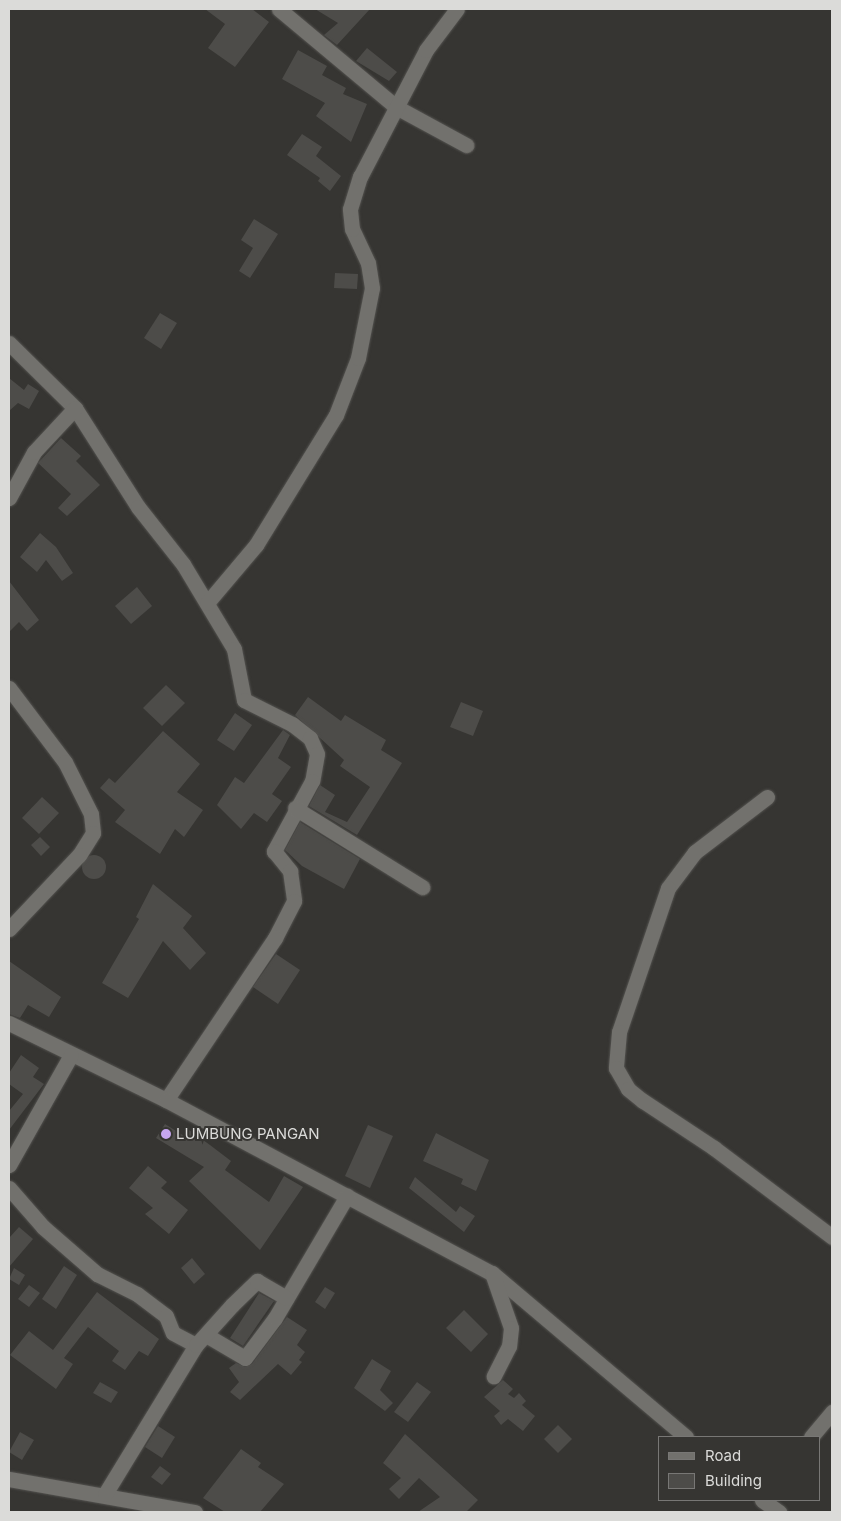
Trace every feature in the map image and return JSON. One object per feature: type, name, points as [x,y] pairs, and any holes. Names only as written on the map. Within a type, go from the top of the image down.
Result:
[{"type":"street","points":[[280,9],[396,106],[466,144]]},
{"type":"street","points":[[207,603],[256,545],[291,491],[336,415],[358,358],[372,282],[352,229],[350,209],[360,177],[396,106],[426,50],[457,9]]},
{"type":"street","points":[[9,343],[74,408],[207,603],[237,657],[244,700],[292,724],[310,738],[317,754],[312,781],[295,808],[274,851],[290,871],[294,901],[275,938],[166,1100]]},
{"type":"street","points":[[9,498],[34,452],[74,408]]},
{"type":"street","points":[[9,688],[65,762],[90,814],[92,833],[79,856],[9,929]]},
{"type":"street","points":[[767,798],[695,852],[668,888],[619,1032],[616,1068],[628,1089],[643,1101],[714,1148],[832,1237]]},
{"type":"street","points":[[295,808],[422,886]]},
{"type":"street","points":[[9,1023],[166,1100],[492,1273],[685,1436]]},
{"type":"street","points":[[9,1165],[71,1055]]},
{"type":"street","points":[[9,1188],[43,1227],[97,1274],[137,1294],[166,1316],[173,1333],[201,1340],[245,1358],[287,1298],[347,1196]]},
{"type":"street","points":[[492,1273],[511,1328],[502,1365],[494,1376]]},
{"type":"street","points":[[105,1494],[201,1340],[255,1282],[287,1298]]},
{"type":"street","points":[[812,1436],[832,1412]]},
{"type":"street","points":[[9,1479],[105,1494],[195,1512]]},
{"type":"street","points":[[764,1501],[779,1512]]},
{"type":"building","points":[[205,9],[252,9],[269,22],[235,67],[208,48],[225,24]]},
{"type":"building","points":[[315,9],[370,9],[337,45],[324,35],[338,23]]},
{"type":"building","points":[[367,48],[397,72],[389,81],[356,61]]},
{"type":"building","points":[[298,50],[327,66],[322,75],[346,88],[343,94],[367,104],[351,142],[316,116],[325,103],[282,79]]},
{"type":"building","points":[[302,134],[322,147],[316,156],[341,176],[330,191],[318,181],[320,178],[287,155]]},
{"type":"building","points":[[254,219],[278,234],[250,278],[239,271],[253,248],[241,240]]},
{"type":"building","points":[[335,273],[358,274],[357,289],[334,288]]},
{"type":"building","points":[[160,313],[177,323],[161,349],[144,338]]},
{"type":"building","points":[[9,378],[24,390],[28,384],[39,391],[29,409],[18,403],[9,411]]},
{"type":"building","points":[[61,438],[81,456],[76,461],[100,485],[67,516],[58,508],[71,494],[38,463]]},
{"type":"building","points":[[40,533],[56,547],[73,573],[62,581],[46,560],[37,572],[20,557]]},
{"type":"building","points":[[9,581],[39,620],[27,631],[19,622],[9,632]]},
{"type":"building","points":[[137,587],[152,606],[131,624],[115,606]]},
{"type":"building","points":[[166,685],[185,703],[162,726],[143,708]]},
{"type":"building","points":[[308,697],[341,721],[345,715],[386,740],[381,750],[402,763],[357,835],[309,806],[320,785],[335,795],[325,812],[347,822],[370,787],[340,766],[344,760],[295,715]]},
{"type":"building","points":[[461,702],[483,711],[473,736],[450,727]]},
{"type":"building","points":[[235,713],[252,725],[234,751],[217,740]]},
{"type":"building","points":[[283,730],[290,735],[278,758],[291,767],[272,794],[282,801],[267,822],[254,813],[241,829],[217,805],[235,777],[244,783]]},
{"type":"building","points":[[163,731],[200,764],[177,792],[203,810],[184,837],[175,829],[160,854],[115,822],[125,810],[100,788],[109,778],[115,783]]},
{"type":"building","points":[[42,797],[59,813],[39,834],[22,818]]},
{"type":"building","points":[[300,822],[360,859],[344,889],[302,866],[285,850]]},
{"type":"building","points":[[40,837],[50,847],[41,856],[31,845]]},
{"type":"building","points":[[94,855],[99,856],[105,862],[105,872],[99,878],[94,879],[89,878],[83,872],[82,867],[83,862],[89,856]]},
{"type":"building","points":[[153,884],[192,916],[183,928],[206,953],[190,970],[163,941],[128,998],[102,983],[139,919],[136,917]]},
{"type":"building","points":[[276,954],[300,970],[278,1004],[253,987]]},
{"type":"building","points":[[9,961],[61,997],[49,1017],[28,1005],[20,1018],[9,1014]]},
{"type":"building","points":[[21,1055],[39,1068],[33,1077],[44,1084],[9,1130],[9,1111],[23,1094],[9,1084],[9,1073]]},
{"type":"building","points":[[165,1124],[184,1136],[189,1130],[210,1145],[231,1161],[225,1170],[269,1202],[284,1176],[303,1187],[260,1250],[189,1181],[204,1167],[156,1138]]},
{"type":"building","points":[[368,1125],[393,1136],[370,1188],[345,1176]]},
{"type":"building","points":[[436,1133],[489,1160],[476,1191],[461,1184],[463,1179],[423,1161]]},
{"type":"building","points":[[148,1166],[167,1182],[161,1188],[188,1210],[169,1234],[145,1214],[153,1208],[129,1188]]},
{"type":"building","points":[[415,1177],[456,1212],[460,1206],[475,1216],[464,1232],[409,1188]]},
{"type":"building","points":[[19,1227],[33,1239],[9,1267],[9,1238]]},
{"type":"building","points":[[192,1258],[205,1274],[194,1284],[181,1268]]},
{"type":"building","points":[[64,1266],[77,1275],[56,1309],[42,1299]]},
{"type":"building","points":[[14,1268],[25,1275],[19,1285],[9,1279]]},
{"type":"building","points":[[29,1285],[40,1293],[29,1307],[18,1299]]},
{"type":"building","points":[[325,1287],[335,1293],[325,1309],[315,1302]]},
{"type":"building","points":[[97,1292],[159,1339],[148,1356],[139,1351],[125,1370],[112,1361],[119,1351],[88,1327],[64,1358],[73,1364],[56,1389],[10,1355],[29,1331],[53,1350]]},
{"type":"building","points":[[259,1293],[274,1301],[243,1346],[230,1338]]},
{"type":"building","points":[[464,1310],[488,1334],[471,1352],[446,1328]]},
{"type":"building","points":[[287,1317],[307,1330],[297,1345],[305,1352],[299,1360],[302,1362],[291,1375],[278,1364],[240,1400],[230,1392],[239,1382],[229,1368],[236,1363],[245,1367],[252,1364]]},
{"type":"building","points":[[372,1359],[391,1371],[380,1390],[393,1403],[385,1411],[354,1388]]},
{"type":"building","points":[[503,1380],[513,1389],[508,1394],[514,1398],[519,1393],[526,1401],[522,1405],[535,1416],[523,1431],[508,1419],[501,1425],[494,1416],[500,1411],[484,1397]]},
{"type":"building","points":[[100,1382],[118,1392],[111,1403],[93,1393]]},
{"type":"building","points":[[417,1382],[431,1392],[408,1422],[394,1412]]},
{"type":"building","points":[[558,1425],[572,1439],[558,1453],[544,1439]]},
{"type":"building","points":[[158,1426],[175,1437],[162,1458],[145,1447]]},
{"type":"building","points":[[20,1432],[34,1440],[22,1460],[9,1452]]},
{"type":"building","points":[[405,1434],[478,1500],[466,1512],[418,1512],[440,1497],[419,1478],[399,1499],[389,1489],[401,1478],[383,1463]]},
{"type":"building","points":[[241,1449],[261,1463],[258,1467],[284,1484],[260,1512],[225,1512],[203,1498]]},
{"type":"building","points":[[160,1466],[171,1474],[162,1485],[151,1477]]},
{"type":"place","name":"LUMBUNG PANGAN","points":[[166,1134]]}]
